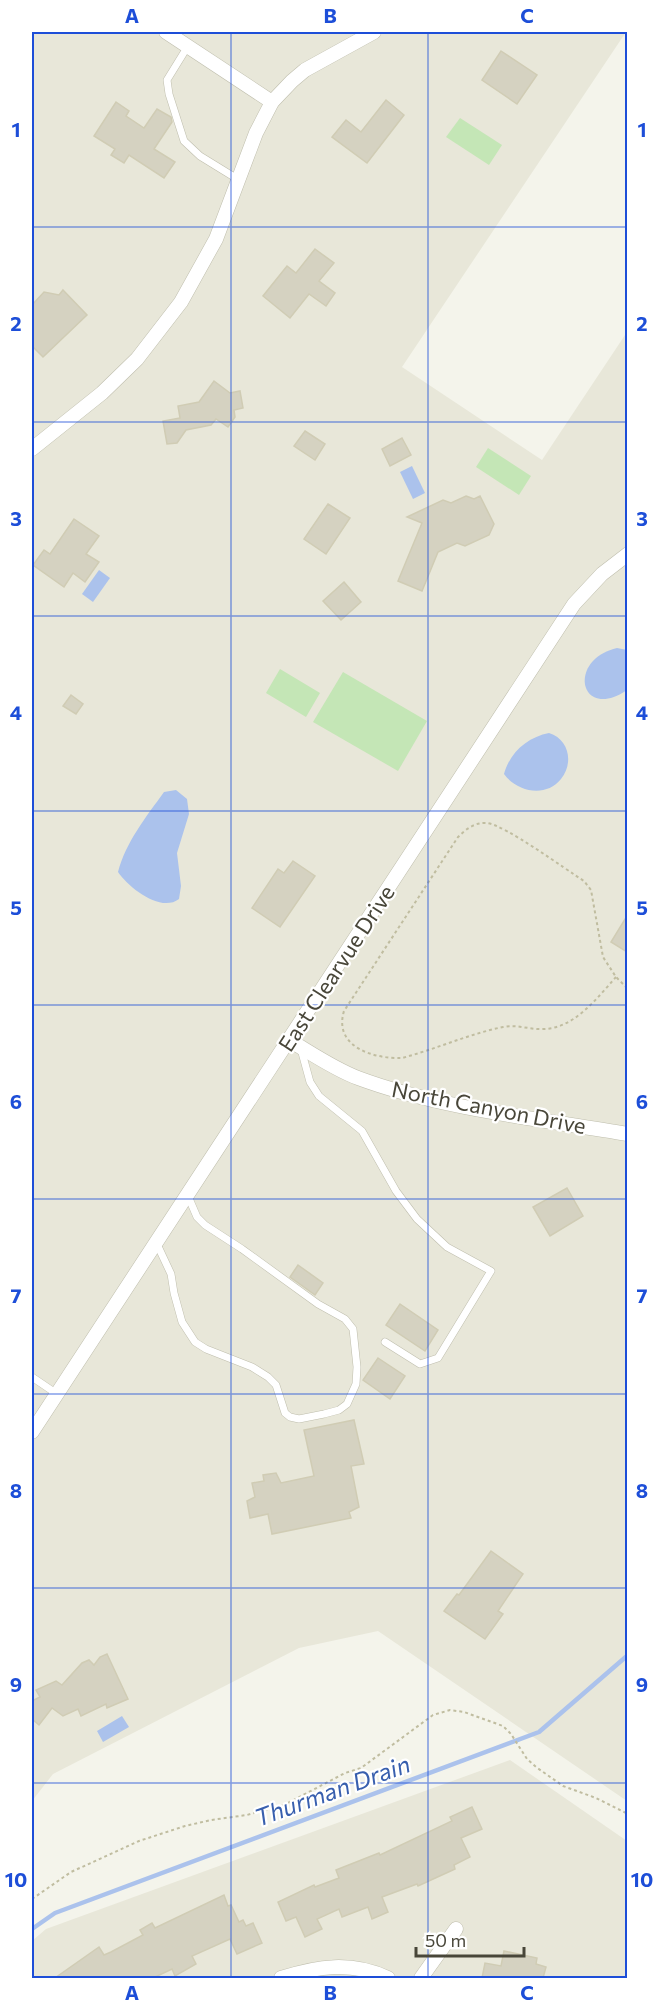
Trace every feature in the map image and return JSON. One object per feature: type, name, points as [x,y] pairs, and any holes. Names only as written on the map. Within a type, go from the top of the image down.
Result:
[{"type":"street","points":[[166,32],[272,102]]},
{"type":"street","points":[[32,449],[102,393],[152,341],[181,302],[205,260],[256,133],[272,102],[305,70],[374,32]]},
{"type":"street","name":"East Clearvue Drive","points":[[32,1432],[187,1194],[295,1044],[574,604],[602,574],[627,554]]},
{"type":"street","name":"North Canyon Drive","points":[[295,1044],[356,1077],[410,1095],[627,1134]]},
{"type":"street","points":[[421,1978],[456,1929]]},
{"type":"street","points":[[281,1978],[304,1971],[337,1966],[374,1972],[388,1978]]},
{"type":"lane","points":[[188,46],[167,80],[169,94],[184,141],[200,156],[239,180]]},
{"type":"lane","points":[[295,1044],[314,1089],[319,1096],[362,1131],[396,1191],[417,1219],[447,1247],[491,1271],[438,1358],[420,1364],[385,1342]]},
{"type":"lane","points":[[156,1242],[171,1274],[182,1322],[195,1342],[206,1349],[252,1366],[268,1377],[276,1385],[285,1413],[290,1417],[299,1419],[324,1414],[339,1410],[346,1404],[356,1384],[357,1366],[353,1329],[345,1319],[318,1304],[205,1225],[197,1217],[187,1194]]},
{"type":"lane","points":[[32,1377],[57,1394]]},
{"type":"path","points":[[616,977],[583,1012],[567,1024],[542,1030],[504,1026],[402,1058],[385,1059],[363,1051],[349,1040],[343,1024],[344,1011],[458,837],[477,824],[485,823],[502,829],[584,881],[591,890],[603,957],[627,989]]},
{"type":"path","points":[[32,1899],[71,1872],[139,1841],[185,1826],[247,1815],[286,1804],[345,1773],[361,1768],[433,1716],[450,1710],[464,1712],[503,1726],[527,1759],[536,1767],[563,1786],[596,1798],[627,1814]]},
{"type":"shaded area","points":[[32,32],[626,32],[402,367],[542,460],[627,332],[627,1801],[378,1631],[299,1648],[53,1774],[32,1801]]},
{"type":"shaded area","points":[[510,1760],[627,1841],[627,1978],[32,1978],[32,1941],[46,1929]]},
{"type":"green space","points":[[460,118],[502,145],[489,165],[446,137]]},
{"type":"green space","points":[[488,448],[531,476],[519,495],[476,467]]},
{"type":"green space","points":[[280,669],[320,693],[306,717],[266,693]]},
{"type":"green space","points":[[343,672],[427,721],[398,771],[313,722]]},
{"type":"water","points":[[412,466],[425,493],[413,499],[400,472]]},
{"type":"water","points":[[99,570],[110,578],[93,602],[82,594]]},
{"type":"water","points":[[617,648],[627,650],[627,690],[611,698],[598,699],[590,694],[585,686],[585,675],[590,664],[601,655]]},
{"type":"water","points":[[549,733],[561,740],[565,746],[568,759],[565,773],[555,785],[540,791],[524,789],[516,785],[504,774],[515,752],[534,738]]},
{"type":"water","points":[[176,790],[187,799],[189,814],[177,853],[181,886],[179,899],[172,903],[163,903],[137,891],[118,872],[131,840],[150,811],[164,792]]},
{"type":"water","points":[[122,1716],[129,1727],[103,1742],[97,1731]]},
{"type":"building","points":[[501,51],[537,75],[517,104],[482,80]]},
{"type":"building","points":[[386,100],[404,115],[367,163],[332,137],[346,120],[361,132]]},
{"type":"building","points":[[116,102],[129,111],[126,116],[144,128],[157,109],[171,117],[172,122],[154,149],[175,162],[164,178],[129,155],[124,163],[111,155],[115,149],[94,136]]},
{"type":"building","points":[[315,249],[334,263],[319,281],[335,293],[326,306],[309,294],[290,318],[263,296],[287,266],[296,273]]},
{"type":"building","points":[[63,290],[87,315],[43,357],[32,346],[32,305],[44,292],[59,295]]},
{"type":"building","points":[[214,381],[230,393],[240,391],[243,408],[234,410],[235,417],[228,427],[216,419],[211,425],[186,430],[177,443],[167,444],[163,421],[180,418],[178,406],[199,402]]},
{"type":"building","points":[[305,431],[325,444],[315,460],[294,446]]},
{"type":"building","points":[[402,438],[411,455],[390,466],[382,449]]},
{"type":"building","points":[[466,496],[474,499],[480,496],[494,524],[489,535],[465,546],[457,543],[438,552],[422,591],[398,581],[422,523],[407,517],[443,500],[451,503]]},
{"type":"building","points":[[328,504],[350,518],[326,554],[304,539]]},
{"type":"building","points":[[74,519],[99,536],[86,554],[99,562],[85,582],[73,573],[64,587],[33,565],[44,550],[50,554]]},
{"type":"building","points":[[344,582],[361,602],[341,620],[323,601]]},
{"type":"building","points":[[71,695],[83,704],[76,714],[63,706]]},
{"type":"building","points":[[293,861],[315,876],[280,927],[252,908],[278,869],[284,873]]},
{"type":"building","points":[[627,916],[627,952],[611,942]]},
{"type":"building","points":[[567,1188],[583,1216],[550,1236],[533,1207]]},
{"type":"building","points":[[298,1265],[323,1283],[315,1295],[290,1277]]},
{"type":"building","points":[[400,1304],[438,1330],[425,1351],[386,1325]]},
{"type":"building","points":[[378,1358],[405,1376],[390,1399],[363,1380]]},
{"type":"building","points":[[354,1420],[364,1464],[351,1466],[359,1507],[349,1512],[351,1518],[272,1534],[268,1514],[250,1518],[247,1501],[255,1497],[252,1483],[264,1481],[263,1475],[276,1473],[281,1483],[314,1476],[304,1430]]},
{"type":"building","points":[[491,1551],[523,1574],[498,1611],[503,1614],[485,1639],[444,1611],[457,1594],[459,1595]]},
{"type":"building","points":[[107,1654],[128,1699],[107,1708],[106,1704],[81,1716],[78,1709],[63,1716],[52,1708],[39,1725],[32,1719],[32,1701],[40,1697],[36,1690],[56,1681],[62,1685],[82,1663],[89,1660],[94,1665],[100,1657]]},
{"type":"building","points":[[472,1807],[482,1829],[461,1838],[470,1857],[454,1865],[455,1869],[418,1886],[417,1884],[382,1897],[388,1912],[372,1919],[368,1907],[342,1917],[339,1909],[317,1919],[322,1929],[305,1937],[296,1917],[286,1921],[278,1902],[314,1885],[315,1887],[339,1878],[336,1870],[379,1853],[380,1855],[452,1821],[450,1817]]},
{"type":"building","points":[[224,1895],[228,1906],[231,1905],[239,1922],[243,1920],[246,1926],[253,1923],[262,1943],[237,1954],[230,1939],[192,1956],[196,1964],[175,1976],[172,1969],[153,1978],[55,1978],[99,1947],[104,1955],[143,1935],[140,1930],[152,1923],[155,1928]]},
{"type":"building","points":[[504,1951],[537,1958],[536,1964],[546,1967],[543,1978],[482,1978],[485,1963],[501,1966]]},
{"type":"waterway","name":"Thurman Drain","points":[[32,1929],[55,1913],[539,1732],[628,1655]]}]
